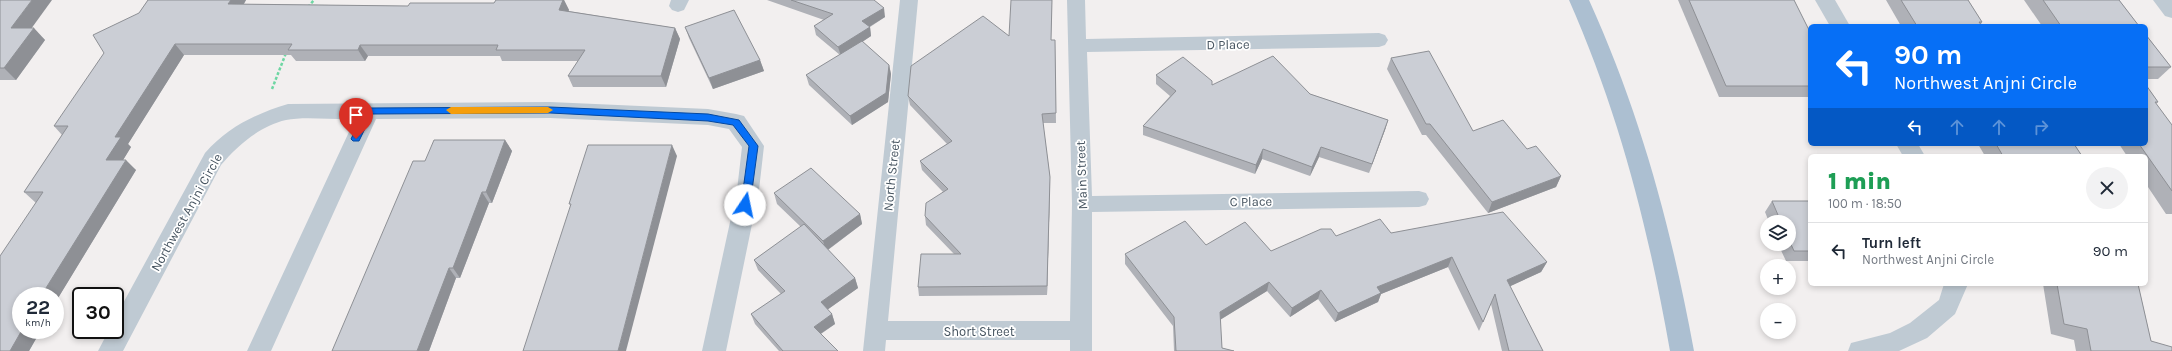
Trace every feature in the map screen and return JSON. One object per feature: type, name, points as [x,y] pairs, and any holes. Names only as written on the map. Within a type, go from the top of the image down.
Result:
[{"type":"main road","points":[[1579,0],[1596,36],[1628,120],[1650,191],[1668,270],[1682,351]]},
{"type":"street","points":[[1825,0],[1839,24]]},
{"type":"street","points":[[2163,0],[2172,11]]},
{"type":"street","name":"Northwest Anjni Circle","points":[[110,351],[213,159],[225,144],[250,126],[268,117],[288,112],[550,110],[708,117],[736,122],[753,146],[748,190],[714,351]]},
{"type":"street","points":[[259,351],[369,111]]},
{"type":"street","points":[[1860,351],[1878,348],[1922,329],[1948,306],[1955,286]]},
{"type":"lane","name":"North Street","points":[[875,341],[909,0]]},
{"type":"lane","name":"Main Street","points":[[1076,0],[1082,204],[1082,341]]},
{"type":"lane","name":"D Place","points":[[1077,46],[1379,40]]},
{"type":"lane","name":"C Place","points":[[1082,204],[1419,199]]},
{"type":"lane","name":"Short Street","points":[[875,341],[1082,341]]},
{"type":"path","points":[[305,13],[314,0]]},
{"type":"path","points":[[268,117],[272,85],[287,50]]},
{"type":"building","points":[[0,0],[32,0],[11,28],[34,28],[4,68],[0,68]]},
{"type":"building","points":[[148,0],[231,0],[228,4],[408,6],[410,3],[494,3],[496,0],[563,0],[559,10],[675,28],[661,76],[568,76],[585,50],[496,50],[498,45],[360,45],[358,50],[288,50],[292,44],[175,44],[115,137],[121,137],[106,160],[126,160],[47,287],[12,287],[12,339],[17,339],[10,351],[0,351],[0,256],[43,192],[24,192],[68,126],[54,126],[104,53],[93,35],[139,13]]},
{"type":"building","points":[[791,0],[874,0],[884,8],[862,21],[870,27],[838,47],[814,26],[833,14]]},
{"type":"building","points":[[1011,0],[1052,0],[1051,40],[1055,40],[1056,113],[1042,114],[1050,177],[1047,286],[918,287],[921,254],[961,254],[925,216],[926,203],[948,189],[920,161],[952,141],[908,96],[911,66],[983,16],[1009,36]]},
{"type":"building","points":[[1689,0],[1794,0],[1808,28],[1808,86],[1726,86]]},
{"type":"building","points":[[1901,0],[1968,0],[1982,22],[1979,22],[1980,24],[1916,24]]},
{"type":"building","points":[[2043,0],[2119,0],[2137,24],[2060,24]]},
{"type":"building","points":[[734,10],[760,60],[709,78],[685,27]]},
{"type":"building","points":[[2148,38],[2171,67],[2148,67]]},
{"type":"building","points":[[862,41],[889,65],[886,93],[850,116],[806,75]]},
{"type":"building","points":[[1429,51],[1473,131],[1503,120],[1527,149],[1536,146],[1561,176],[1492,202],[1430,124],[1426,124],[1391,58]]},
{"type":"building","points":[[1273,56],[1310,94],[1388,120],[1372,164],[1321,147],[1312,167],[1263,149],[1256,165],[1143,126],[1176,91],[1156,75],[1183,57],[1212,81],[1212,85]]},
{"type":"building","points":[[2148,88],[2158,102],[2155,102],[2172,125],[2172,191],[2148,157],[2148,154],[2146,154],[2140,146],[2148,146]]},
{"type":"building","points":[[434,140],[505,140],[486,192],[482,192],[453,268],[449,268],[417,351],[332,351],[413,161],[425,161]]},
{"type":"building","points":[[588,145],[672,145],[618,351],[523,351],[571,204],[569,204]]},
{"type":"building","points":[[1997,146],[2075,146],[2081,154],[2002,154]]},
{"type":"building","points":[[811,168],[860,214],[823,241],[774,193]]},
{"type":"building","points":[[1772,201],[1808,201],[1808,251],[1796,251],[1796,215],[1778,215]]},
{"type":"building","points":[[1503,212],[1547,262],[1507,280],[1543,351],[1509,351],[1495,294],[1483,322],[1452,257],[1377,287],[1381,293],[1338,313],[1321,290],[1292,308],[1269,282],[1220,312],[1222,348],[1234,351],[1176,351],[1174,317],[1125,254],[1185,221],[1206,245],[1245,222],[1271,251],[1321,229],[1331,229],[1336,236],[1380,219],[1391,233]]},
{"type":"building","points":[[804,224],[855,278],[821,302],[832,314],[814,327],[838,351],[783,351],[751,314],[785,291],[754,260]]},
{"type":"building","points":[[2057,286],[2138,286],[2151,341],[2172,347],[2172,351],[2091,351],[2087,329],[2064,324]]},
{"type":"slow traffic","points":[[451,110],[548,110]]},
{"type":"route","points":[[356,139],[369,111],[550,110],[708,117],[736,122],[753,146],[745,205]]}]
